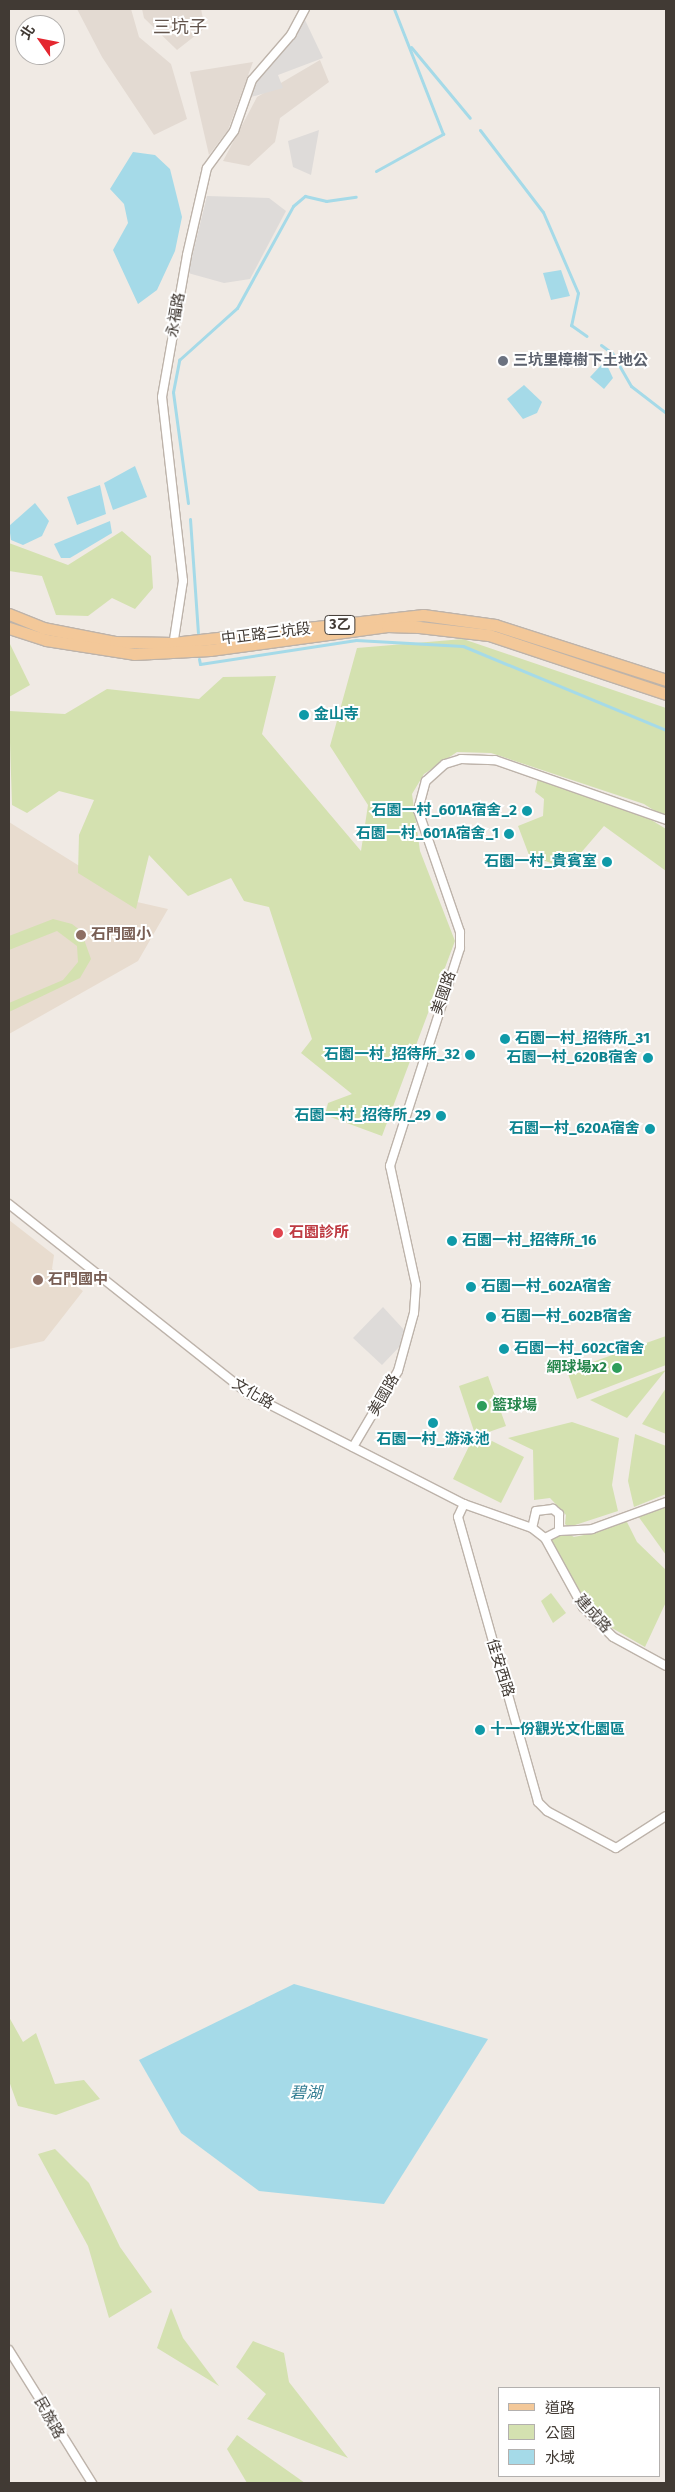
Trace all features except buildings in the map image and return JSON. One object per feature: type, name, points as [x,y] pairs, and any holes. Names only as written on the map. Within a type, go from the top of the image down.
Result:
[{"type":"main road","name":"中正路三坑段","points":[[9,614],[44,628],[115,642],[173,647],[387,626],[420,627],[489,635],[666,694]]},
{"type":"main road","name":"中正路三坑段","points":[[9,628],[80,647],[134,654],[173,647],[423,615],[495,625],[666,680]]},
{"type":"street","name":"永福路","points":[[173,647],[183,580],[162,396],[187,255],[207,168],[234,131],[252,80],[291,35],[305,9]]},
{"type":"street","name":"美國路","points":[[353,1447],[398,1371],[414,1313],[416,1285],[390,1166],[460,948],[460,932],[425,840],[418,810],[426,781],[446,764],[461,759],[495,760],[666,820]]},
{"type":"street","name":"文化路","points":[[9,1204],[215,1372],[248,1394],[464,1504],[532,1528],[545,1538]]},
{"type":"street","points":[[545,1538],[559,1531],[592,1529],[666,1502]]},
{"type":"street","name":"佳安西路","points":[[464,1504],[458,1517],[538,1802],[616,1848],[666,1816]]},
{"type":"street","points":[[532,1528],[532,1519],[544,1507],[560,1514],[559,1531]]},
{"type":"street","name":"建成路","points":[[545,1538],[583,1607],[613,1637],[666,1666]]},
{"type":"street","name":"民族路","points":[[9,2350],[92,2483]]},
{"type":"shaded area","points":[[77,9],[131,9],[139,37],[171,64],[187,119],[154,135],[102,57]]},
{"type":"shaded area","points":[[142,9],[201,9],[205,28],[177,50],[144,18]]},
{"type":"shaded area","points":[[305,20],[323,58],[278,75],[283,88],[251,97],[255,81]]},
{"type":"shaded area","points":[[320,60],[329,82],[280,118],[275,142],[249,166],[223,161],[257,97]]},
{"type":"shaded area","points":[[253,62],[228,130],[209,155],[190,72]]},
{"type":"shaded area","points":[[319,130],[311,175],[293,167],[288,141]]},
{"type":"shaded area","points":[[207,196],[269,198],[286,211],[250,279],[224,283],[188,273]]},
{"type":"shaded area","name":"石門國小","points":[[9,822],[137,902],[168,909],[138,961],[9,1034]]},
{"type":"shaded area","name":"石門國中","points":[[9,1220],[54,1255],[52,1269],[83,1291],[44,1341],[9,1349]]},
{"type":"shaded area","points":[[383,1307],[406,1332],[403,1343],[382,1365],[353,1338]]},
{"type":"green space","points":[[122,531],[151,556],[153,588],[135,609],[112,598],[88,616],[56,615],[42,576],[9,571],[9,543],[68,565]]},
{"type":"green space","points":[[463,639],[666,708],[666,818],[644,804],[491,753],[457,752],[424,774],[412,794],[420,851],[455,941],[382,1136],[325,1115],[328,1103],[352,1094],[301,1053],[312,1039],[269,907],[244,901],[231,878],[188,896],[149,855],[136,909],[78,873],[79,835],[94,800],[59,791],[27,813],[12,805],[9,711],[65,714],[107,689],[199,699],[223,677],[276,676],[262,734],[361,851],[368,805],[330,746],[357,648]]},
{"type":"green space","points":[[9,642],[30,685],[9,697]]},
{"type":"green space","points":[[538,778],[640,813],[666,829],[666,871],[604,826],[567,869],[529,855],[518,826],[543,816],[544,799],[535,792]]},
{"type":"green space","points":[[53,919],[72,924],[81,931],[91,959],[80,978],[9,1012],[9,1003],[63,980],[78,962],[77,946],[57,931],[9,950],[9,936]]},
{"type":"green space","name":"網球場x2","points":[[666,1336],[666,1365],[577,1399],[567,1371]]},
{"type":"green space","points":[[666,1370],[627,1418],[590,1400]]},
{"type":"green space","points":[[488,1376],[506,1426],[480,1435],[524,1457],[501,1503],[453,1479],[475,1434],[459,1386]]},
{"type":"green space","points":[[666,1388],[666,1434],[642,1424]]},
{"type":"green space","points":[[572,1422],[619,1438],[612,1485],[618,1511],[569,1527],[565,1524],[566,1515],[550,1498],[534,1500],[533,1450],[508,1438]]},
{"type":"green space","points":[[635,1434],[666,1446],[666,1494],[634,1507],[628,1481]]},
{"type":"green space","points":[[666,1505],[666,1555],[638,1516]]},
{"type":"green space","points":[[626,1520],[637,1542],[666,1570],[666,1602],[645,1647],[612,1628],[585,1602],[550,1537],[563,1531],[574,1537],[594,1533]]},
{"type":"green space","points":[[551,1593],[566,1613],[553,1623],[541,1601]]},
{"type":"green space","points":[[9,2017],[23,2042],[36,2033],[55,2084],[84,2080],[100,2099],[56,2115],[18,2106],[9,2081]]},
{"type":"green space","points":[[55,2149],[89,2183],[120,2247],[152,2292],[109,2318],[88,2246],[38,2154]]},
{"type":"green space","points":[[171,2308],[183,2338],[219,2386],[157,2348]]},
{"type":"green space","points":[[253,2341],[284,2353],[289,2382],[348,2458],[247,2419],[266,2394],[236,2367]]},
{"type":"green space","points":[[237,2435],[305,2483],[247,2483],[227,2449]]},
{"type":"water","points":[[133,152],[155,155],[170,169],[182,217],[175,251],[157,290],[138,304],[113,250],[128,223],[124,204],[110,189]]},
{"type":"water","points":[[561,270],[570,296],[551,300],[543,273]]},
{"type":"water","points":[[605,361],[613,378],[604,389],[590,377]]},
{"type":"water","points":[[524,385],[542,402],[537,413],[523,419],[507,399]]},
{"type":"water","points":[[135,466],[147,497],[113,510],[104,483]]},
{"type":"water","points":[[100,485],[106,514],[77,525],[67,497]]},
{"type":"water","points":[[35,503],[49,521],[42,536],[23,545],[11,540],[9,526]]},
{"type":"water","points":[[110,521],[112,533],[70,558],[61,558],[54,544]]},
{"type":"water","name":"碧湖","points":[[294,1984],[488,2039],[384,2204],[259,2191],[181,2133],[139,2060]]},
{"type":"waterway","points":[[376,171],[443,134],[394,9]]},
{"type":"waterway","points":[[411,47],[470,118]]},
{"type":"waterway","points":[[480,130],[543,212],[578,293],[571,325],[587,336]]},
{"type":"waterway","points":[[188,503],[173,392],[179,360],[237,308],[293,206],[305,196],[326,201],[356,197]]},
{"type":"waterway","points":[[601,345],[612,353],[631,386],[666,413]]},
{"type":"waterway","points":[[190,519],[198,633]]},
{"type":"waterway","points":[[199,659],[200,664],[356,640],[463,646],[666,730]]},
{"type":"place","name":"三坑里樟樹下土地公","points":[[503,361]]},
{"type":"place","name":"金山寺","points":[[304,715]]},
{"type":"place","name":"石園一村_601A宿舍_2","points":[[527,811]]},
{"type":"place","name":"石園一村_601A宿舍_1","points":[[509,834]]},
{"type":"place","name":"石園一村_貴賓室","points":[[607,862]]},
{"type":"place","name":"石門國小","points":[[81,935]]},
{"type":"place","name":"石園一村_招待所_31","points":[[505,1039]]},
{"type":"place","name":"石園一村_招待所_32","points":[[470,1055]]},
{"type":"place","name":"石園一村_620B宿舍","points":[[648,1058]]},
{"type":"place","name":"石園一村_招待所_29","points":[[441,1116]]},
{"type":"place","name":"石園一村_620A宿舍","points":[[650,1129]]},
{"type":"place","name":"石園診所","points":[[278,1233]]},
{"type":"place","name":"石園一村_招待所_16","points":[[452,1241]]},
{"type":"place","name":"石門國中","points":[[38,1280]]},
{"type":"place","name":"石園一村_602A宿舍","points":[[471,1287]]},
{"type":"place","name":"石園一村_602B宿舍","points":[[491,1317]]},
{"type":"place","name":"石園一村_602C宿舍","points":[[504,1349]]},
{"type":"place","name":"網球場x2","points":[[617,1368]]},
{"type":"place","name":"籃球場","points":[[482,1406]]},
{"type":"place","name":"石園一村_游泳池","points":[[433,1423]]},
{"type":"place","name":"十一份觀光文化園區","points":[[480,1730]]},
{"type":"district","name":"三坑子","points":[[180,27]]}]
